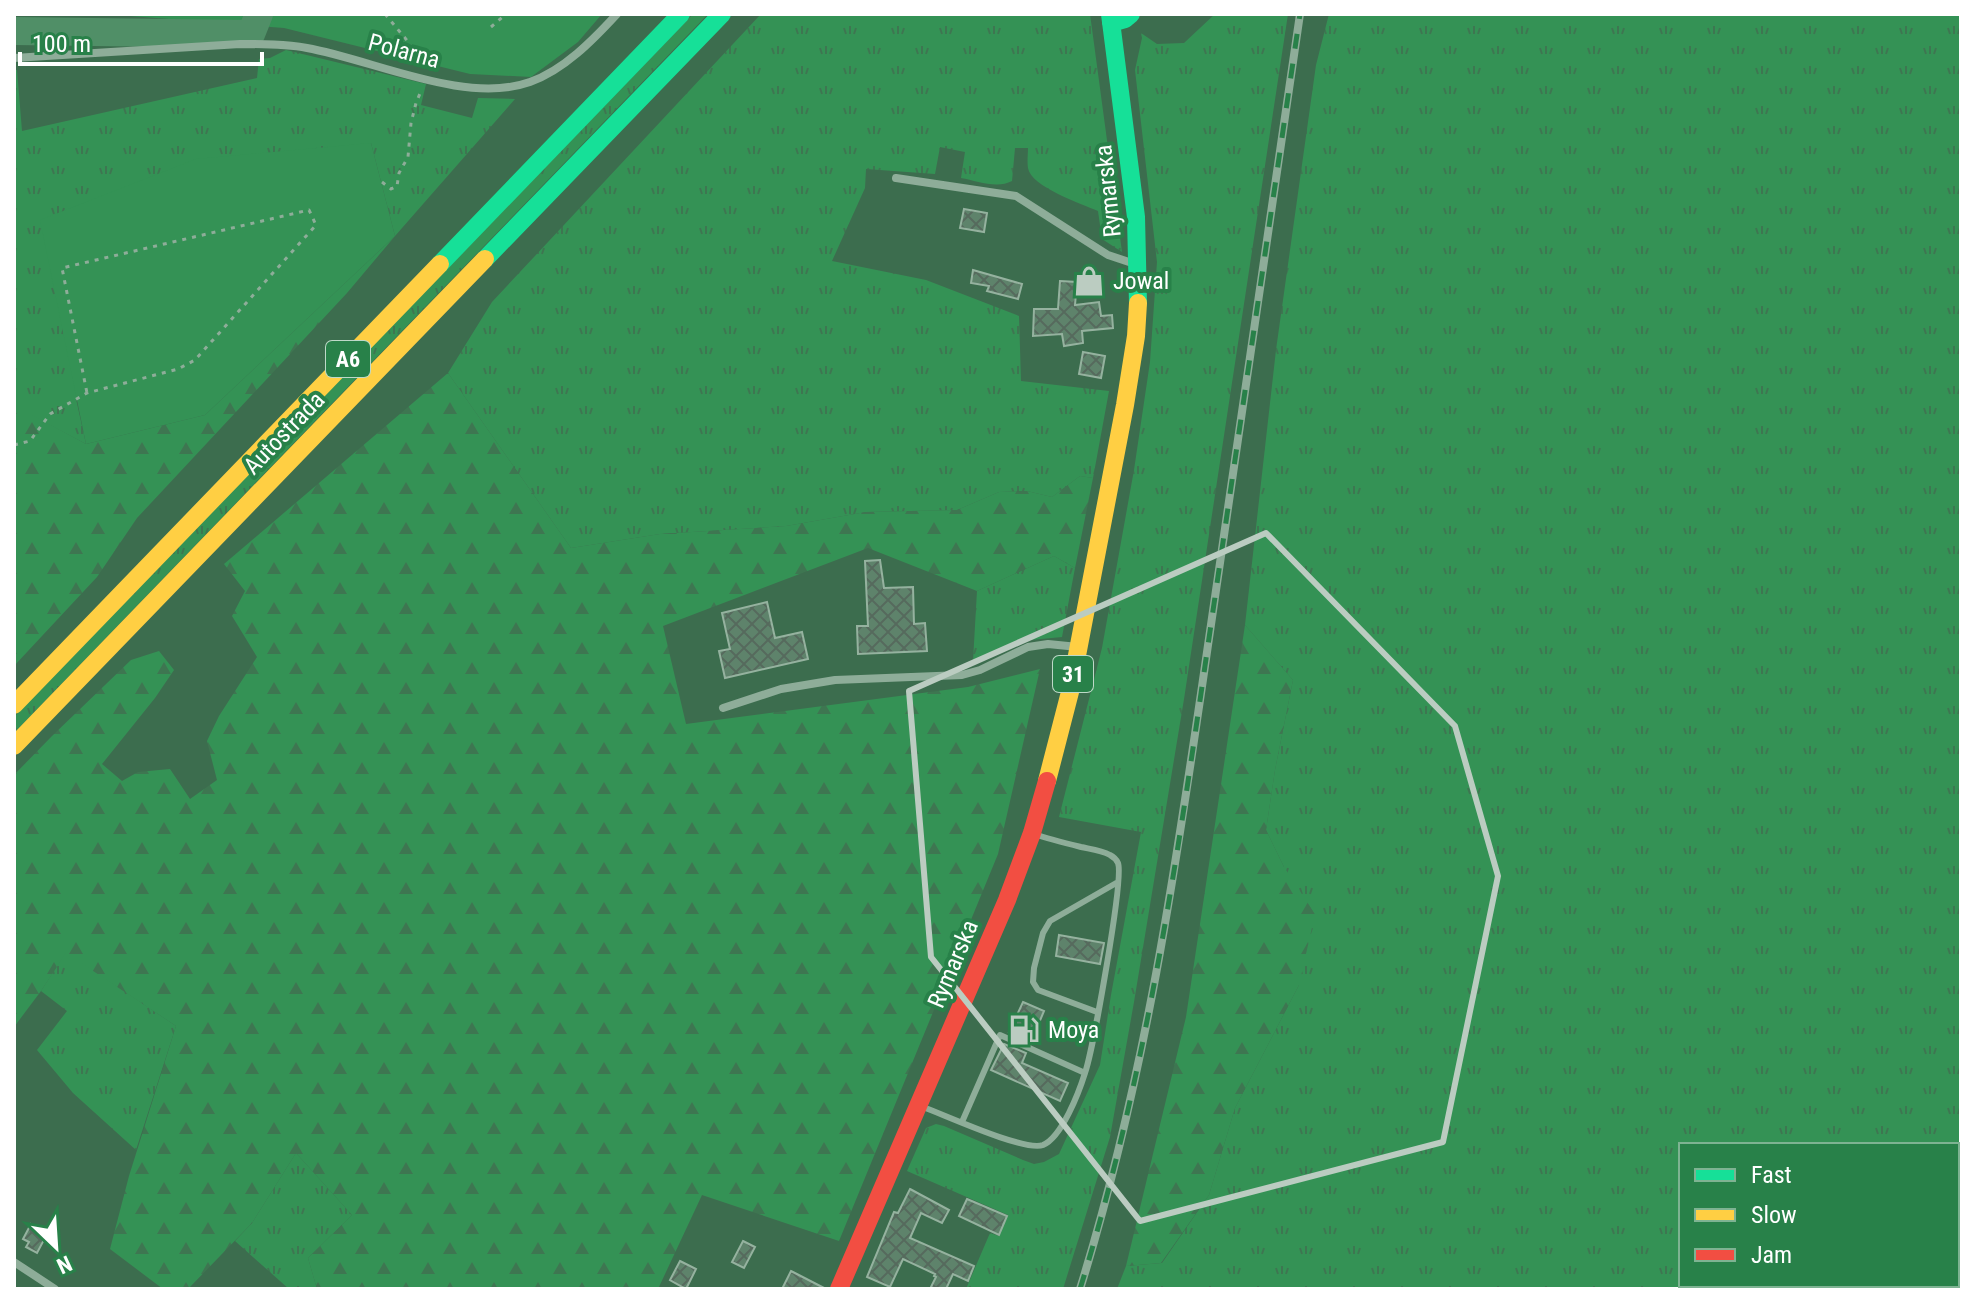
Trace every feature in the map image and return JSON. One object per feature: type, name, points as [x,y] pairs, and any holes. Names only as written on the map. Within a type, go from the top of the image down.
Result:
[{"type":"main road","name":"Autostrada","points":[[14,705],[681,14]]},
{"type":"main road","name":"Autostrada","points":[[14,746],[722,14]]},
{"type":"main road","points":[[1111,18],[1125,19],[1131,14]]},
{"type":"main road","name":"Rymarska","points":[[839,1289],[1007,900],[1032,833],[1059,741],[1128,391],[1136,336],[1139,266],[1131,169],[1111,18]]},
{"type":"street","name":"Polarna","points":[[14,58],[276,44],[307,48],[427,79],[481,89],[515,87],[534,81],[567,61],[617,14]]},
{"type":"street","points":[[896,178],[1016,196],[1108,255],[1139,266]]},
{"type":"street","points":[[723,708],[781,689],[835,680],[962,675],[980,670],[1028,647],[1048,644],[1079,647]]},
{"type":"street","points":[[14,1262],[55,1289]]},
{"type":"lane","points":[[920,1106],[1029,1146],[1044,1145],[1057,1134],[1085,1073],[1119,882],[1118,863],[1111,855],[1032,833]]},
{"type":"lane","points":[[1097,1012],[1038,990],[1033,982],[1034,968],[1043,933],[1050,921],[1119,882]]},
{"type":"lane","points":[[962,1122],[1000,1035],[1085,1073]]},
{"type":"path","points":[[382,182],[391,189],[397,186],[399,173],[408,157],[416,103],[427,79],[410,44],[385,14]]},
{"type":"path","points":[[491,27],[506,14]]},
{"type":"path","points":[[14,445],[30,441],[50,414],[87,393],[178,369],[195,360],[316,225],[309,210],[62,268],[87,393]]},
{"type":"highlighted area","points":[[1266,533],[1455,726],[1498,876],[1443,1142],[1140,1221],[931,957],[909,691]]},
{"type":"green space","points":[[104,14],[602,14],[578,42],[531,77],[470,74],[284,28]]},
{"type":"green space","points":[[693,14],[708,14],[14,733],[14,717]]},
{"type":"green space","points":[[761,14],[1090,14],[1122,252],[1102,239],[1098,211],[1058,194],[1031,175],[1028,148],[1015,148],[1012,181],[993,184],[961,178],[965,152],[940,147],[935,174],[866,169],[865,188],[832,261],[926,280],[1019,316],[1021,381],[1109,391],[1093,478],[1080,476],[1052,497],[1027,491],[999,492],[957,510],[866,512],[786,526],[660,534],[571,548],[448,373],[492,302]]},
{"type":"green space","points":[[1215,14],[1288,14],[1184,699],[1110,1137],[1063,1289],[966,1289],[990,1233],[999,1236],[1008,1215],[907,1171],[926,1128],[936,1124],[944,1126],[1034,1164],[1044,1162],[1059,1154],[1100,1065],[1141,832],[1059,817],[1102,648],[1150,362],[1157,262],[1135,70],[1141,33],[1157,44],[1184,43]]},
{"type":"green space","points":[[1329,14],[1961,14],[1961,1289],[1117,1289],[1126,1266],[1162,1263],[1209,1195],[1235,1108],[1299,985],[1284,867],[1266,830],[1293,680],[1245,625],[1276,350],[1316,65]]},
{"type":"green space","points":[[286,50],[426,84],[421,105],[472,118],[478,98],[515,99],[395,236],[371,143],[76,399],[86,444],[16,407],[14,70],[17,70],[22,131],[257,78],[259,59],[270,58]]},
{"type":"green space","points":[[371,143],[395,236],[205,415],[86,444],[40,220],[196,159]]},
{"type":"green space","points":[[395,236],[347,293],[137,518],[97,577],[14,666],[14,405],[86,444],[205,415]]},
{"type":"green space","points":[[448,373],[571,548],[660,534],[786,526],[866,512],[957,510],[999,492],[1027,491],[1052,497],[1080,476],[1093,478],[1075,568],[1054,556],[977,591],[868,548],[663,626],[686,724],[968,687],[1040,669],[998,854],[839,1241],[702,1195],[658,1289],[317,1289],[308,1258],[352,1215],[296,1153],[252,1223],[188,1289],[163,1289],[110,1249],[129,1176],[176,1026],[66,953],[14,1027],[14,775],[131,660],[159,651],[174,670],[102,764],[122,781],[138,772],[170,769],[190,799],[217,780],[207,741],[219,716],[257,657],[232,616],[245,591],[224,564]]},
{"type":"green space","points":[[1054,556],[1075,568],[1062,637],[1020,641],[973,661],[977,591]]},
{"type":"green space","points":[[1245,625],[1293,680],[1266,830],[1284,867],[1315,914],[1299,985],[1235,1108],[1209,1195],[1161,1263],[1126,1266],[1186,1017]]},
{"type":"green space","points":[[66,952],[176,1026],[136,1150],[73,1093],[37,1050],[67,1011],[41,991]]},
{"type":"green space","points":[[296,1153],[352,1215],[308,1258],[317,1289],[289,1289],[235,1241],[252,1223]]},
{"type":"building","points":[[964,209],[987,213],[984,232],[960,228]]},
{"type":"building","points":[[973,270],[1022,284],[1018,299],[987,291],[989,286],[971,283]]},
{"type":"building","points":[[1060,281],[1077,282],[1075,305],[1099,302],[1101,316],[1112,315],[1113,328],[1082,331],[1083,343],[1064,346],[1062,334],[1033,336],[1034,309],[1058,309]]},
{"type":"building","points":[[1083,352],[1105,356],[1101,378],[1079,374]]},
{"type":"building","points":[[880,560],[884,588],[913,587],[914,624],[925,623],[927,651],[858,654],[857,626],[868,626],[865,561]]},
{"type":"building","points":[[767,602],[775,638],[802,632],[808,659],[725,678],[719,651],[730,649],[722,613]]},
{"type":"building","points":[[1059,935],[1104,943],[1100,964],[1056,956]]},
{"type":"building","points":[[1023,1002],[1044,1011],[1031,1042],[1009,1032]]},
{"type":"building","points":[[1004,1044],[1026,1053],[1022,1063],[1068,1083],[1060,1101],[991,1070]]},
{"type":"building","points":[[910,1189],[949,1210],[942,1223],[921,1213],[910,1238],[974,1266],[968,1281],[953,1274],[946,1289],[930,1289],[935,1274],[903,1259],[890,1287],[867,1277],[894,1212],[898,1213]]},
{"type":"building","points":[[967,1199],[1007,1216],[999,1235],[959,1216]]},
{"type":"building","points":[[31,1224],[47,1234],[37,1253],[26,1247],[29,1242],[23,1239]]},
{"type":"building","points":[[743,1241],[755,1247],[744,1268],[732,1262]]},
{"type":"building","points":[[680,1261],[696,1269],[686,1289],[670,1280]]},
{"type":"building","points":[[791,1271],[826,1289],[782,1289]]},
{"type":"waterway","points":[[14,31],[251,34],[259,14]]},
{"type":"railway","points":[[1080,1289],[1123,1132],[1170,893],[1300,14]]},
{"type":"traffic: fast","points":[[440,264],[681,14]]},
{"type":"traffic: fast","points":[[485,259],[722,14]]},
{"type":"traffic: fast","points":[[1110,14],[1136,217],[1138,303]]},
{"type":"traffic: fast","points":[[1111,23],[1131,14]]},
{"type":"traffic: slow","points":[[14,746],[485,259]]},
{"type":"traffic: slow","points":[[14,705],[440,264]]},
{"type":"traffic: slow","points":[[1047,781],[1070,692],[1125,405],[1138,303]]},
{"type":"traffic: jam","points":[[839,1289],[1007,900],[1047,781]]},
{"type":"place","name":"Jowal","points":[[1089,281]]},
{"type":"place","name":"Moya","points":[[1024,1030]]}]
